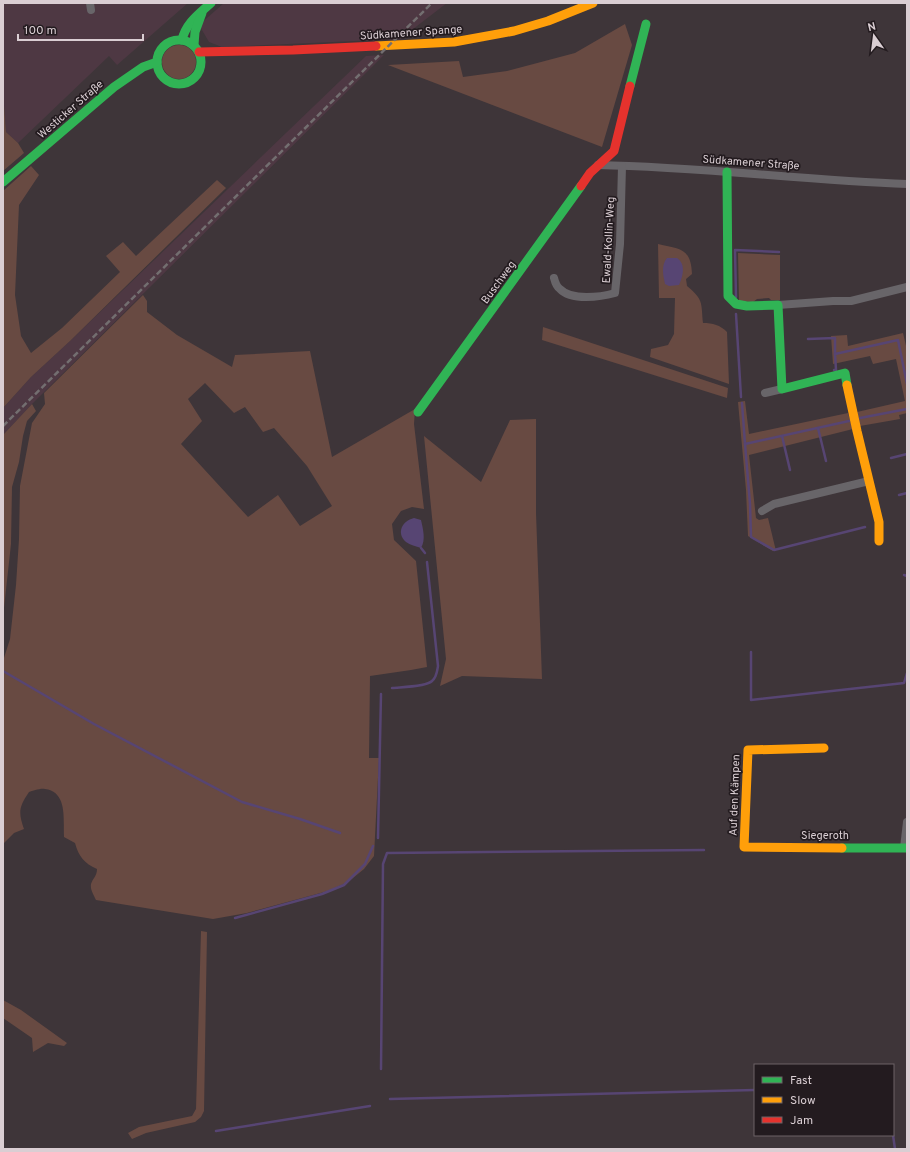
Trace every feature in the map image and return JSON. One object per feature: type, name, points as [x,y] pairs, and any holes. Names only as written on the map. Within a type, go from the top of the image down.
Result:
[{"type":"street","points":[[182,40],[182,34],[191,20],[211,3]]},
{"type":"street","name":"Südkamener Spange","points":[[197,48],[226,52],[454,42],[514,31],[548,21],[593,3]]},
{"type":"street","points":[[197,48],[182,40],[171,41],[166,44],[159,52],[157,62],[160,73],[166,80],[180,84],[185,83],[196,76],[200,71],[202,64],[197,48],[195,32],[202,12]]},
{"type":"street","name":"Buschweg","points":[[418,412],[590,173],[614,151],[646,24]]},
{"type":"street","points":[[202,64],[220,57],[226,52]]},
{"type":"street","name":"Westicker Straße","points":[[3,182],[101,98],[143,67],[157,62]]},
{"type":"street","points":[[129,78],[154,72],[160,73]]},
{"type":"street","name":"Südkamener Straße","points":[[599,164],[907,184]]},
{"type":"street","name":"Ewald-Kollin-Weg","points":[[554,278],[558,289],[564,293],[591,298],[616,293],[620,244],[622,166]]},
{"type":"street","points":[[726,172],[728,296],[736,304],[747,306],[850,301],[907,287]]},
{"type":"street","points":[[778,305],[782,389]]},
{"type":"street","points":[[765,393],[845,373],[869,481],[880,522],[879,541]]},
{"type":"street","points":[[762,510],[774,504],[869,481]]},
{"type":"street","name":"Auf den Kämpen","points":[[744,847],[748,750],[824,748]]},
{"type":"street","points":[[905,848],[907,822]]},
{"type":"street","name":"Siegeroth","points":[[744,847],[905,848]]},
{"type":"shaded area","points":[[3,3],[188,3],[117,65],[109,56],[18,143],[6,132],[3,92]]},
{"type":"shaded area","points":[[224,3],[447,3],[400,39],[222,47],[209,42],[199,25]]},
{"type":"shaded area","points":[[625,24],[632,45],[602,147],[388,65],[459,61],[463,77],[507,71],[575,53]]},
{"type":"shaded area","points":[[179,45],[191,50],[196,62],[191,74],[179,79],[167,74],[162,62],[167,50]]},
{"type":"shaded area","points":[[384,55],[32,404],[3,435],[3,408],[31,377],[366,56]]},
{"type":"shaded area","points":[[3,92],[6,132],[18,143],[24,153],[3,171]]},
{"type":"shaded area","points":[[31,166],[39,175],[19,205],[15,295],[21,336],[31,353],[62,328],[120,272],[106,256],[123,242],[136,256],[217,180],[226,188],[70,341],[31,377],[3,408],[3,191]]},
{"type":"shaded area","points":[[658,244],[678,249],[687,254],[691,265],[692,274],[686,279],[687,286],[701,302],[703,323],[716,325],[727,332],[729,384],[650,357],[651,349],[668,345],[674,334],[675,298],[659,298]]},
{"type":"shaded area","points":[[738,253],[780,255],[780,300],[771,300],[769,298],[757,299],[753,302],[739,301]]},
{"type":"shaded area","points":[[667,258],[677,258],[682,263],[682,278],[679,285],[669,286],[665,284],[663,267]]},
{"type":"shaded area","points":[[143,295],[147,301],[147,312],[177,335],[232,367],[235,355],[310,351],[332,457],[415,409],[414,424],[424,509],[412,507],[401,511],[392,524],[394,540],[416,561],[427,667],[370,676],[369,758],[379,758],[374,856],[364,869],[348,882],[328,891],[247,913],[213,919],[96,900],[91,884],[97,869],[83,859],[78,852],[75,843],[64,837],[64,815],[61,801],[58,795],[45,789],[29,792],[20,810],[24,829],[14,833],[3,844],[3,661],[10,639],[16,585],[20,486],[32,423],[45,404],[44,393]],"holes":[[[205,383],[234,413],[245,407],[263,432],[274,428],[307,466],[332,506],[300,526],[278,495],[248,517],[181,444],[202,421],[188,399]]]},
{"type":"shaded area","points":[[543,327],[728,388],[727,398],[542,340]]},
{"type":"shaded area","points":[[903,333],[907,350],[907,413],[899,415],[900,419],[860,426],[857,412],[905,401],[896,359],[873,364],[870,356],[833,364],[831,336],[847,335],[848,346]]},
{"type":"shaded area","points":[[745,401],[749,434],[848,413],[853,429],[749,455],[756,518],[759,520],[768,518],[776,551],[773,551],[748,536],[746,490],[738,402]]},
{"type":"shaded area","points":[[32,404],[36,411],[27,421],[19,462],[12,487],[11,544],[3,617],[3,435]]},
{"type":"shaded area","points":[[536,419],[536,513],[542,679],[462,676],[440,686],[446,659],[424,436],[481,482],[510,420]]},
{"type":"shaded area","points":[[414,518],[421,520],[424,538],[421,548],[406,542],[401,535],[402,528],[406,522]]},
{"type":"shaded area","points":[[201,931],[207,932],[204,1111],[201,1117],[195,1122],[146,1133],[132,1139],[128,1133],[139,1127],[192,1116],[196,1109]]},
{"type":"shaded area","points":[[3,1000],[21,1010],[67,1043],[64,1046],[48,1043],[33,1052],[32,1038],[3,1018]]},
{"type":"waterway","points":[[736,297],[735,250],[779,252]]},
{"type":"waterway","points":[[736,314],[741,397]]},
{"type":"waterway","points":[[808,339],[835,338],[835,354]]},
{"type":"waterway","points":[[834,370],[836,370],[835,354],[898,340],[907,384]]},
{"type":"waterway","points":[[742,403],[745,444],[849,421]]},
{"type":"waterway","points":[[860,418],[907,409]]},
{"type":"waterway","points":[[818,428],[826,461]]},
{"type":"waterway","points":[[782,436],[790,470]]},
{"type":"waterway","points":[[745,444],[751,537],[774,550],[865,527]]},
{"type":"waterway","points":[[891,458],[907,454]]},
{"type":"waterway","points":[[899,495],[907,493]]},
{"type":"waterway","points":[[421,548],[425,553]]},
{"type":"waterway","points":[[392,688],[429,683],[435,678],[438,666],[427,562]]},
{"type":"waterway","points":[[751,652],[751,700],[904,683],[907,673]]},
{"type":"waterway","points":[[3,671],[94,724],[242,802],[300,819],[340,833]]},
{"type":"waterway","points":[[378,838],[381,694]]},
{"type":"waterway","points":[[235,918],[322,894],[344,885],[365,864],[373,846]]},
{"type":"waterway","points":[[381,1069],[383,864],[387,853],[704,850]]},
{"type":"waterway","points":[[390,1099],[754,1090]]},
{"type":"waterway","points":[[216,1131],[370,1106]]},
{"type":"waterway","points":[[893,1136],[895,1149]]},
{"type":"railway","points":[[3,426],[432,3]]},
{"type":"traffic: fast","points":[[182,40],[190,24],[211,3]]},
{"type":"traffic: fast","points":[[194,45],[195,32],[202,13]]},
{"type":"traffic: fast","points":[[630,86],[646,24]]},
{"type":"traffic: fast","points":[[183,40],[188,41],[195,46],[200,53],[201,62],[200,71],[195,78],[188,83],[175,84],[170,83],[163,78],[158,71],[157,58],[158,53],[163,46],[170,41],[183,40]]},
{"type":"traffic: fast","points":[[3,182],[114,87],[143,67],[157,62]]},
{"type":"traffic: fast","points":[[727,172],[728,296],[736,304],[747,306],[778,305],[782,389],[845,373],[847,385]]},
{"type":"traffic: fast","points":[[418,412],[581,186]]},
{"type":"traffic: fast","points":[[842,848],[907,848]]},
{"type":"traffic: slow","points":[[376,46],[454,42],[514,31],[548,21],[593,3]]},
{"type":"traffic: slow","points":[[847,385],[879,522],[879,541]]},
{"type":"traffic: slow","points":[[824,748],[748,750],[744,847],[842,848]]},
{"type":"traffic: jam","points":[[199,52],[376,46]]},
{"type":"traffic: jam","points":[[581,186],[590,173],[614,151],[630,86]]}]
